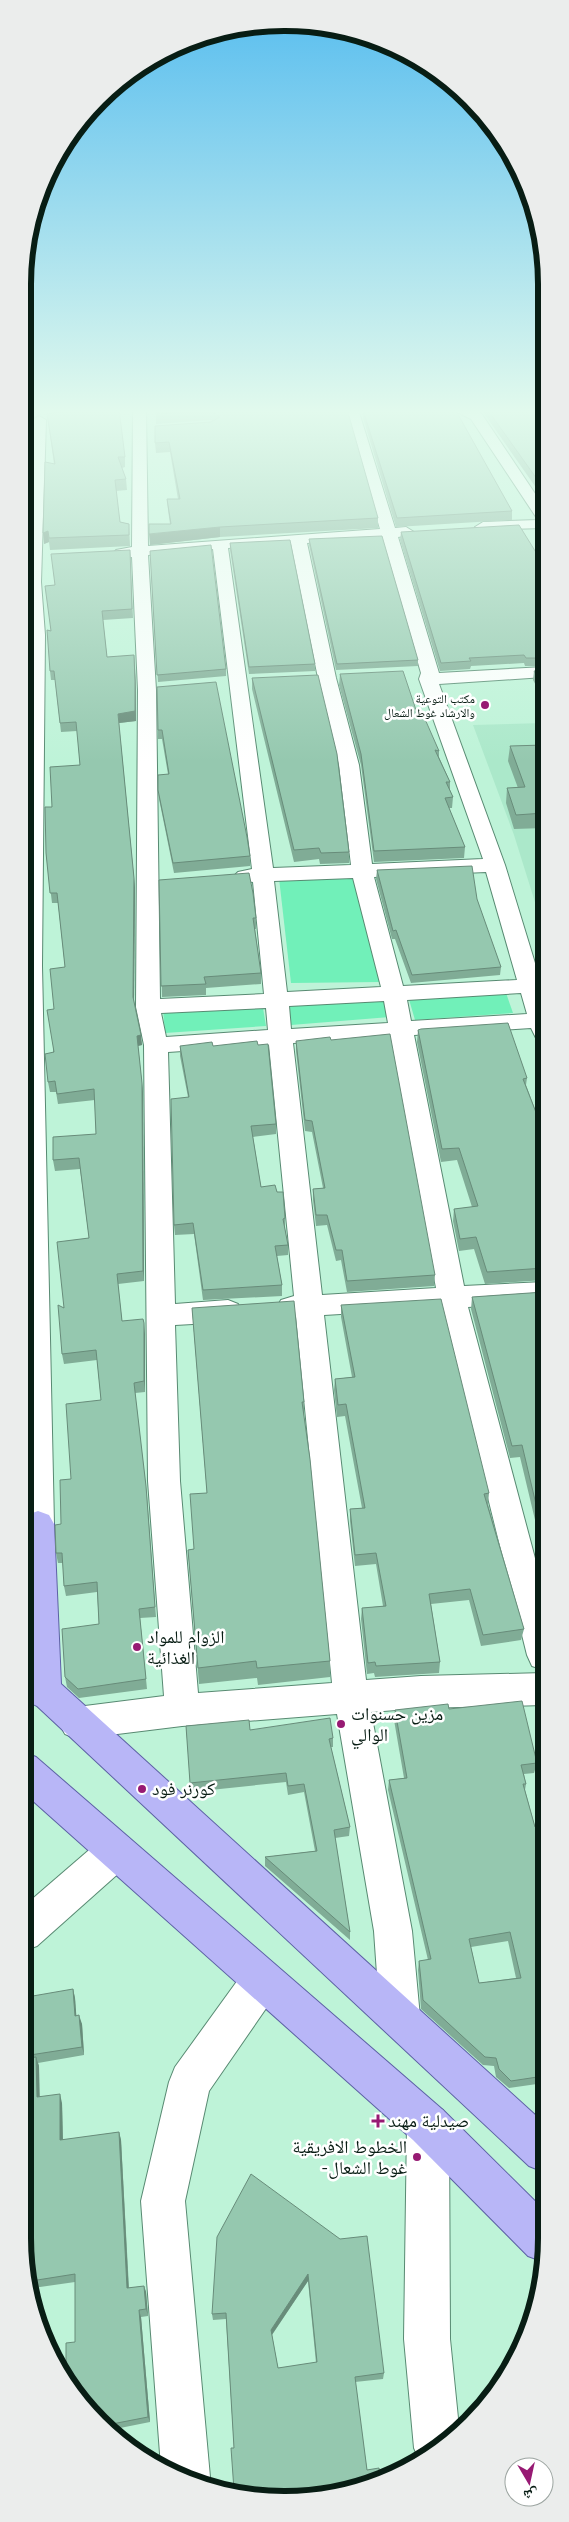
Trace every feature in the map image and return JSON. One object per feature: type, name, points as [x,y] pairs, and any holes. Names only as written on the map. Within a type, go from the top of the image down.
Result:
[{"type":"main road","points":[[31,1573],[34,1682],[538,2145]]},
{"type":"main road","points":[[31,1776],[428,2125],[538,2234]]},
{"type":"street","points":[[31,577],[40,557],[39,527]]},
{"type":"street","points":[[141,527],[140,552],[157,689],[156,882],[148,1007],[156,1045],[163,1315],[164,1481],[182,1710]]},
{"type":"street","points":[[387,527],[423,675],[495,865],[538,1012]]},
{"type":"street","points":[[466,528],[491,527]]},
{"type":"street","points":[[102,554],[418,531]]},
{"type":"street","points":[[298,539],[327,678],[349,765],[362,871],[394,993],[452,1298],[538,1632]]},
{"type":"street","points":[[220,544],[240,682],[263,875],[274,1000],[350,1697],[393,1931],[400,2017]]},
{"type":"street","points":[[423,675],[538,672]]},
{"type":"street","points":[[224,877],[495,865]]},
{"type":"street","points":[[148,1007],[531,986]]},
{"type":"street","points":[[156,1045],[400,1029],[538,1027]]},
{"type":"street","points":[[163,1315],[538,1292]]},
{"type":"street","points":[[77,1723],[182,1710],[350,1697],[538,1689]]},
{"type":"street","points":[[31,1925],[116,1851]]},
{"type":"street","points":[[185,2470],[163,2201],[190,2082],[262,1980]]},
{"type":"street","points":[[428,2125],[427,2339],[437,2439]]},
{"type":"shaded area","points":[[538,723],[538,912],[514,835],[473,725]]},
{"type":"green space","points":[[358,874],[380,982],[291,983],[279,878]]},
{"type":"green space","points":[[505,990],[513,1013],[415,1020],[408,996]]},
{"type":"green space","points":[[384,994],[390,1017],[291,1025],[287,1001]]},
{"type":"green space","points":[[262,1002],[266,1026],[165,1033],[163,1009]]},
{"type":"building","points":[[43,527],[129,527],[129,535],[49,538],[48,531],[43,533]]},
{"type":"building","points":[[149,527],[225,527],[220,527],[149,534]]},
{"type":"building","points":[[520,527],[538,554],[538,658],[526,658],[524,655],[469,658],[471,661],[441,663],[401,532]]},
{"type":"building","points":[[382,536],[418,660],[337,664],[309,539]]},
{"type":"building","points":[[290,540],[315,664],[249,667],[230,543]]},
{"type":"building","points":[[211,545],[226,669],[157,675],[150,551]]},
{"type":"building","points":[[130,550],[132,609],[102,611],[107,657],[134,655],[135,681],[135,711],[118,714],[134,878],[133,997],[141,1035],[137,1036],[142,1083],[143,1271],[117,1274],[122,1321],[143,1319],[144,1323],[144,1381],[134,1383],[146,1486],[155,1607],[139,1609],[146,1679],[78,1689],[65,1677],[62,1629],[99,1624],[97,1582],[64,1586],[62,1553],[56,1553],[55,1525],[61,1524],[60,1480],[71,1479],[66,1404],[101,1400],[96,1350],[62,1354],[58,1305],[64,1308],[57,1242],[89,1238],[79,1158],[53,1160],[53,1137],[96,1134],[94,1089],[57,1094],[55,1081],[48,1082],[45,1054],[54,1052],[47,1010],[54,1009],[50,969],[65,967],[57,893],[50,893],[46,853],[45,807],[52,807],[50,767],[80,765],[76,722],[60,723],[54,671],[50,671],[47,630],[51,631],[45,586],[55,585],[51,554]]},
{"type":"building","points":[[403,671],[416,710],[421,710],[439,751],[435,750],[450,782],[446,782],[453,797],[445,798],[465,847],[374,851],[361,754],[340,674]]},
{"type":"building","points":[[318,675],[337,754],[349,852],[321,853],[319,848],[294,850],[252,678]]},
{"type":"building","points":[[216,682],[250,856],[173,863],[158,790],[158,775],[169,774],[162,730],[158,730],[157,687]]},
{"type":"building","points":[[538,745],[538,813],[516,815],[507,788],[525,787],[510,746]]},
{"type":"building","points":[[472,866],[477,899],[501,967],[412,975],[396,930],[393,931],[377,870]]},
{"type":"building","points":[[249,873],[256,918],[253,918],[261,973],[204,977],[206,984],[161,986],[159,880]]},
{"type":"building","points":[[508,1023],[527,1078],[523,1079],[538,1118],[538,1268],[487,1272],[476,1237],[460,1239],[454,1209],[478,1206],[459,1148],[442,1149],[418,1030]]},
{"type":"building","points":[[390,1034],[435,1275],[347,1281],[342,1250],[336,1250],[327,1215],[316,1215],[313,1189],[325,1188],[312,1121],[305,1120],[296,1041],[330,1037],[331,1040]]},
{"type":"building","points":[[257,1041],[258,1045],[268,1044],[276,1124],[251,1126],[261,1187],[275,1185],[277,1192],[283,1192],[285,1218],[283,1219],[288,1245],[275,1246],[282,1285],[203,1290],[193,1223],[174,1225],[171,1099],[189,1097],[180,1046],[212,1042],[213,1046]]},
{"type":"building","points":[[538,1292],[538,1513],[522,1445],[512,1446],[472,1297]]},
{"type":"building","points":[[441,1299],[489,1493],[484,1494],[524,1629],[483,1635],[470,1589],[429,1594],[440,1662],[376,1666],[375,1662],[368,1663],[362,1608],[386,1606],[376,1553],[355,1555],[350,1509],[365,1508],[346,1404],[338,1405],[335,1379],[355,1377],[341,1305]]},
{"type":"building","points":[[294,1301],[304,1402],[302,1402],[310,1459],[330,1661],[257,1668],[256,1661],[198,1668],[188,1550],[194,1549],[190,1494],[207,1493],[192,1308]]},
{"type":"building","points":[[522,1701],[537,1763],[521,1765],[526,1784],[523,1784],[535,1827],[538,1826],[538,2077],[511,2081],[499,2069],[496,2058],[485,2057],[423,2000],[419,1961],[431,1959],[389,1780],[407,1778],[395,1710],[448,1704],[449,1709]],"holes":[[[510,1932],[521,1978],[479,1983],[469,1939]]]},
{"type":"building","points":[[330,1718],[333,1738],[329,1739],[350,1827],[334,1830],[350,1932],[265,1857],[317,1851],[304,1784],[288,1786],[286,1773],[190,1783],[186,1726],[249,1720],[250,1730]]},
{"type":"building","points":[[73,1989],[75,2016],[79,2015],[82,2047],[31,2055],[31,1996]]},
{"type":"building","points":[[36,2057],[37,2097],[60,2094],[60,2140],[119,2132],[127,2288],[144,2286],[146,2309],[139,2310],[148,2417],[113,2424],[84,2392],[66,2366],[66,2343],[75,2342],[75,2274],[35,2280],[31,2238],[31,2058]]},
{"type":"building","points":[[251,2174],[340,2239],[367,2236],[384,2373],[355,2377],[367,2470],[379,2468],[379,2472],[350,2482],[318,2489],[284,2491],[234,2486],[231,2448],[234,2448],[226,2313],[212,2314],[217,2237]],"holes":[[[308,2274],[317,2362],[278,2368],[271,2330]]]},
{"type":"place","name":"مكتب التوعية والارشاد غوط الشعال","points":[[485,705]]},
{"type":"place","name":"الزوام للمواد الغذائية","points":[[137,1647]]},
{"type":"place","name":"مزين حسنوات الوالي","points":[[341,1724]]},
{"type":"place","name":"كورنر فود","points":[[142,1789]]},
{"type":"place","name":"صيدلية مهند","points":[[378,2121]]},
{"type":"place","name":"الخطوط الافريقية -غوط الشعال","points":[[417,2157]]}]
